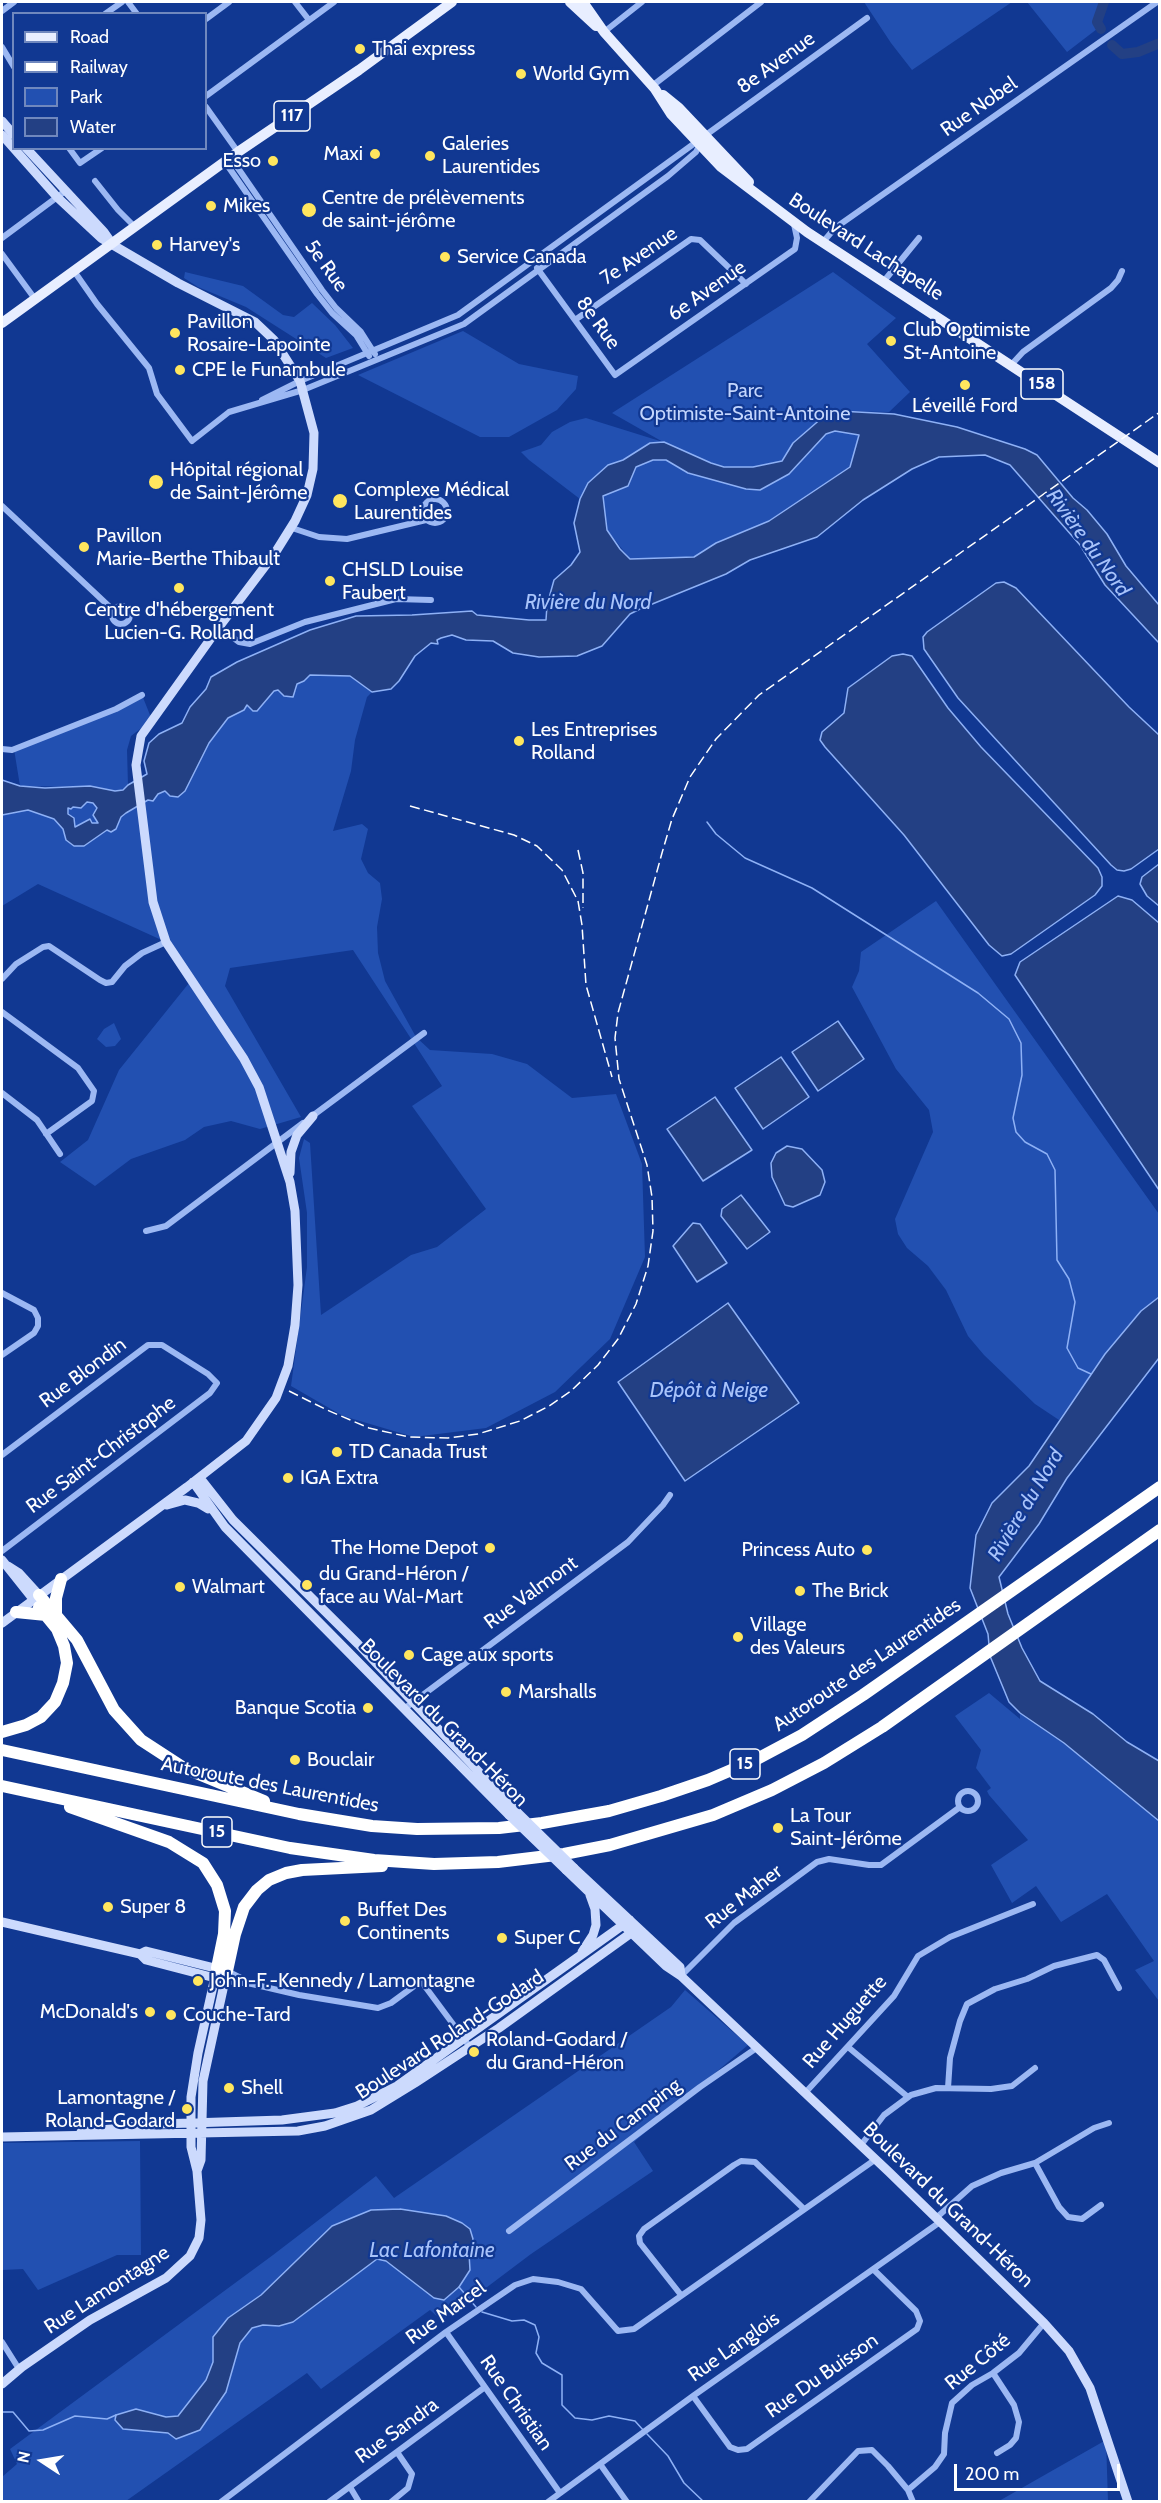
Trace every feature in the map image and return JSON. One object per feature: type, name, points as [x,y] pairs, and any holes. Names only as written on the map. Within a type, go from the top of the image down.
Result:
[{"type":"highway","name":"Autoroute des Laurentides","points":[[2,1750],[290,1812],[372,1826],[458,1829],[542,1823],[628,1806],[708,1780],[794,1739],[846,1707],[1160,1487]]},
{"type":"highway","name":"15","points":[[2,1786],[305,1851],[412,1863],[478,1863],[564,1854],[647,1836],[706,1818],[772,1790],[830,1760],[873,1733],[1160,1530]]},
{"type":"highway","points":[[2,1732],[21,1728],[36,1720],[55,1702],[62,1688],[66,1668],[65,1649],[51,1615],[61,1579]]},
{"type":"highway","points":[[36,1597],[81,1646],[114,1710],[141,1740],[192,1773],[290,1812]]},
{"type":"highway","points":[[16,1612],[51,1615]]},
{"type":"highway","points":[[24,1791],[161,1839],[182,1848],[202,1863],[217,1885],[225,1911],[221,1974]]},
{"type":"highway","points":[[221,1974],[244,1907],[256,1890],[268,1880],[302,1870],[353,1869],[412,1863]]},
{"type":"main road","name":"117","points":[[2,323],[231,158],[359,70],[451,2]]},
{"type":"main road","name":"Boulevard Lachapelle","points":[[570,2],[604,32]]},
{"type":"main road","name":"Boulevard Lachapelle","points":[[583,2],[604,32],[654,88],[671,114],[771,205],[794,223],[1160,463]]},
{"type":"street","points":[[2,11],[14,2]]},
{"type":"street","points":[[108,12],[122,2]]},
{"type":"street","points":[[207,17],[229,2]]},
{"type":"street","points":[[295,2],[309,20]]},
{"type":"street","points":[[207,95],[334,2]]},
{"type":"street","points":[[604,32],[642,2]]},
{"type":"street","points":[[654,88],[761,2]]},
{"type":"street","name":"Rue Nobel","points":[[823,242],[835,228],[1157,2]]},
{"type":"street","name":"8e Avenue","points":[[700,141],[867,18]]},
{"type":"street","points":[[2,47],[12,64]]},
{"type":"street","name":"5e Rue","points":[[207,109],[231,158],[322,290],[336,308],[361,332],[375,361]]},
{"type":"street","points":[[2,121],[12,133]]},
{"type":"street","points":[[302,386],[370,352],[458,315],[700,141]]},
{"type":"street","points":[[74,270],[97,304],[111,318],[129,345],[149,368],[157,394],[192,441],[229,412],[375,361],[464,324],[674,172],[696,152],[700,141]]},
{"type":"street","points":[[2,1623],[246,1441],[276,1398],[288,1366],[295,1325],[298,1285],[295,1221],[290,1182],[259,1087],[244,1059],[166,942],[153,902],[136,776],[137,750],[141,736],[292,528],[307,495],[313,469],[314,433],[302,386],[274,340],[255,322],[178,283],[101,238],[17,150]]},
{"type":"street","points":[[27,150],[61,195]]},
{"type":"street","points":[[70,150],[80,164],[99,150]]},
{"type":"street","points":[[95,181],[135,227]]},
{"type":"street","points":[[632,190],[638,198]]},
{"type":"street","points":[[2,238],[61,195]]},
{"type":"street","name":"6e Avenue","points":[[615,375],[792,251],[797,245],[794,223]]},
{"type":"street","points":[[884,281],[919,238]]},
{"type":"street","name":"7e Avenue","points":[[575,320],[690,239],[700,240],[746,284]]},
{"type":"street","points":[[2,254],[35,299]]},
{"type":"street","name":"8e Rue","points":[[533,262],[615,375]]},
{"type":"street","points":[[1012,364],[1023,352],[1111,288],[1122,271]]},
{"type":"street","points":[[292,528],[319,537],[347,539],[426,520],[434,523],[442,520],[447,510],[444,502],[433,498],[426,502],[423,513],[426,520]]},
{"type":"street","points":[[2,506],[113,610]]},
{"type":"street","points":[[219,627],[238,642],[250,644],[306,622],[396,599],[430,600]]},
{"type":"street","points":[[2,748],[12,750],[116,709],[142,695]]},
{"type":"street","points":[[2,979],[16,964],[43,946],[49,946],[100,980],[106,983],[112,982],[125,966],[142,953],[166,942]]},
{"type":"street","points":[[2,1012],[78,1068],[94,1091],[92,1101],[46,1134]]},
{"type":"street","points":[[146,1231],[166,1226],[424,1033]]},
{"type":"street","points":[[2,1094],[37,1120],[60,1154]]},
{"type":"street","points":[[290,1182],[292,1149],[297,1135],[313,1116]]},
{"type":"street","points":[[2,1293],[34,1310],[38,1326],[34,1333],[2,1355]]},
{"type":"street","name":"Rue Blondin","points":[[2,1455],[148,1345],[162,1345],[207,1374],[216,1383]]},
{"type":"street","name":"Rue Saint-Christophe","points":[[2,1551],[210,1393],[216,1383]]},
{"type":"street","name":"Boulevard du Grand-Héron","points":[[196,1480],[214,1514],[404,1709],[635,1930],[680,1966],[681,1976],[876,2159],[1044,2323],[1069,2351],[1089,2388],[1128,2502]]},
{"type":"street","name":"Boulevard du Grand-Héron","points":[[196,1480],[414,1702],[513,1813]]},
{"type":"street","name":"Rue Valmont","points":[[404,1709],[628,1542],[670,1496]]},
{"type":"street","points":[[158,1508],[185,1500],[198,1503],[214,1514]]},
{"type":"street","points":[[3,1562],[36,1597]]},
{"type":"street","name":"Rue Maher","points":[[681,1976],[734,1923],[817,1862],[829,1858],[881,1865],[960,1807]]},
{"type":"street","name":"Boulevard du Grand-Héron","points":[[570,1869],[589,1893],[627,1922]]},
{"type":"street","points":[[579,1956],[593,1935],[596,1925],[595,1909],[589,1893]]},
{"type":"street","name":"Rue Huguette","points":[[805,2093],[894,1996],[918,1956],[950,1937],[1033,1904]]},
{"type":"street","points":[[2,1922],[140,1954],[147,1951],[252,1984],[299,1995],[378,2008],[391,2003],[421,1981],[470,2047]]},
{"type":"street","name":"Boulevard Roland-Godard","points":[[48,2136],[98,2129],[196,2122],[282,2120],[335,2113],[357,2106],[397,2086],[627,1922]]},
{"type":"street","name":"Boulevard Roland-Godard","points":[[2,2137],[298,2131],[325,2127],[371,2110],[470,2047],[635,1930]]},
{"type":"street","points":[[948,2088],[950,2058],[967,2004],[995,1989],[1027,1979],[1054,1966],[1097,1954],[1104,1960],[1119,1988]]},
{"type":"street","points":[[221,1974],[252,1984]]},
{"type":"street","name":"Rue Lamontagne","points":[[2,2384],[19,2369],[90,2320],[166,2278],[190,2256],[199,2238],[201,2220],[197,2171],[193,2161],[196,2122],[191,2097],[196,2062],[221,1974]]},
{"type":"street","name":"Rue du Camping","points":[[509,2231],[700,2087],[758,2047]]},
{"type":"street","points":[[848,2048],[908,2097]]},
{"type":"street","points":[[861,2145],[884,2115],[908,2097],[936,2088],[991,2089],[1012,2086],[1035,2068]]},
{"type":"street","name":"Rue Langlois","points":[[548,2502],[693,2396],[874,2270],[938,2220],[972,2186],[1001,2173],[1035,2163],[1094,2128],[1109,2123]]},
{"type":"street","name":"Rue Marcel","points":[[223,2501],[446,2332],[515,2284],[533,2279],[558,2282],[581,2289],[618,2331],[627,2332],[876,2159]]},
{"type":"street","points":[[681,2295],[640,2243],[639,2236],[644,2229],[734,2165],[741,2161],[755,2162],[804,2210]]},
{"type":"street","points":[[1035,2163],[1059,2207],[1068,2217],[1082,2219],[1101,2205]]},
{"type":"street","name":"Rue Du Buisson","points":[[693,2396],[730,2447],[747,2450],[917,2329],[920,2321],[916,2311],[874,2270]]},
{"type":"street","name":"Rue Côté","points":[[908,2490],[935,2467],[944,2454],[945,2433],[952,2403],[972,2385],[993,2373],[1019,2353],[1044,2323]]},
{"type":"street","name":"Rue Christian","points":[[446,2332],[560,2493]]},
{"type":"street","points":[[2,2342],[19,2369]]},
{"type":"street","points":[[993,2373],[1014,2405],[1019,2422],[1016,2438],[997,2453]]},
{"type":"street","name":"Rue Sandra","points":[[329,2502],[485,2387]]},
{"type":"street","points":[[809,2502],[858,2451],[872,2450],[908,2490],[914,2502]]},
{"type":"street","points":[[391,2502],[408,2488],[412,2474],[397,2452]]},
{"type":"street","points":[[600,2464],[627,2502]]},
{"type":"street","points":[[350,2487],[359,2502]]},
{"type":"green space","points":[[864,2],[1012,2],[912,70]]},
{"type":"green space","points":[[1027,2],[1103,2],[1097,29],[1067,52]]},
{"type":"green space","points":[[185,272],[243,286],[283,315],[294,317],[312,303],[335,325],[353,348],[326,358],[246,307],[198,287],[184,278]]},
{"type":"green space","name":"Parc Optimiste-Saint-Antoine","points":[[833,272],[896,318],[867,344],[910,392],[889,412],[840,411],[794,444],[781,461],[755,467],[726,467],[709,464],[665,442],[650,443],[623,460],[608,465],[588,483],[580,499],[521,452],[541,445],[552,432],[570,422],[586,418],[663,442],[612,413]]},
{"type":"green space","points":[[463,331],[519,364],[578,376],[576,389],[557,410],[509,437],[480,437],[358,375]]},
{"type":"green space","points":[[835,431],[859,435],[850,467],[769,521],[716,543],[694,557],[630,559],[607,530],[602,495],[628,486],[636,467],[653,460],[666,460],[688,473],[746,489],[760,490],[789,474],[826,434]]},
{"type":"green space","points":[[310,675],[350,676],[372,692],[367,697],[355,740],[351,771],[333,831],[362,824],[368,829],[361,859],[368,873],[380,883],[382,899],[377,927],[378,953],[385,981],[416,1037],[430,1050],[492,1054],[527,1064],[572,1098],[616,1094],[642,1164],[645,1257],[610,1339],[555,1392],[486,1428],[414,1437],[343,1416],[291,1386],[307,1267],[307,1213],[299,1158],[304,1139],[310,1143],[321,1315],[411,1255],[437,1247],[486,1209],[412,1106],[442,1086],[353,950],[230,968],[225,986],[301,1117],[260,1129],[231,1121],[204,1127],[185,1140],[131,1159],[95,1186],[60,1162],[88,1140],[119,1070],[189,983],[166,942],[38,884],[2,906],[2,815],[28,810],[54,819],[84,846],[107,830],[111,832],[116,829],[121,817],[158,794],[165,791],[185,791],[209,743],[228,718],[246,705],[257,711],[274,691],[296,691],[297,683],[304,681]]},
{"type":"green space","points":[[142,695],[152,720],[131,736],[127,750],[128,785],[123,790],[115,791],[98,787],[20,786],[14,749]]},
{"type":"green space","points":[[89,802],[97,808],[95,818],[98,823],[92,823],[90,819],[74,827],[73,817],[70,816],[67,808]]},
{"type":"green space","points":[[936,901],[1159,1214],[1159,1297],[1141,1311],[1105,1354],[1059,1420],[1035,1404],[984,1355],[968,1336],[946,1290],[928,1266],[907,1248],[898,1234],[895,1219],[933,1132],[929,1110],[896,1069],[852,987],[859,971],[861,952]]},
{"type":"green space","points":[[114,1023],[121,1039],[115,1046],[106,1047],[97,1039],[104,1029]]},
{"type":"green space","points":[[989,1693],[1020,1719],[1020,1713],[1064,1743],[1159,1821],[1159,2001],[1135,1970],[1154,1961],[1107,1894],[1061,1922],[1036,1886],[1012,1903],[991,1865],[1028,1840],[989,1795],[987,1791],[991,1788],[976,1768],[981,1750],[955,1716]]},
{"type":"green space","points":[[685,1990],[748,2045],[634,2142],[653,2171],[531,2254],[442,2321],[430,2310],[321,2389],[307,2373],[126,2501],[2,2502],[2,2477],[17,2464],[10,2449],[376,2176],[394,2198],[671,2007]]},
{"type":"green space","points":[[140,2141],[141,2255],[117,2255],[38,2290],[23,2269],[2,2270],[2,2143]]},
{"type":"green space","points":[[1106,2440],[1108,2501],[999,2501]]},
{"type":"water","name":"Rivière du Nord","points":[[839,411],[894,414],[957,427],[1037,455],[1107,534],[1126,566],[1159,605],[1159,643],[1105,585],[1080,545],[1010,465],[985,455],[939,457],[912,469],[863,500],[817,537],[750,560],[726,574],[640,609],[630,614],[602,646],[577,656],[539,657],[513,653],[493,641],[466,640],[452,635],[437,640],[438,644],[431,643],[415,656],[391,689],[372,692],[350,676],[310,675],[297,684],[293,697],[284,696],[278,690],[274,691],[257,711],[253,711],[247,705],[244,710],[228,718],[209,743],[185,791],[178,797],[170,796],[165,791],[158,794],[153,801],[148,800],[121,817],[116,829],[111,832],[107,830],[84,846],[74,846],[66,840],[63,829],[54,819],[28,810],[2,815],[2,780],[20,786],[45,788],[90,786],[115,791],[123,790],[147,774],[144,761],[149,743],[159,734],[182,723],[190,707],[206,689],[211,677],[237,662],[310,630],[356,616],[472,611],[477,615],[546,620],[547,605],[554,580],[571,565],[580,552],[574,523],[580,499],[588,483],[608,465],[623,460],[650,443],[664,442],[724,467],[753,467],[782,461],[793,443],[823,417]],"holes":[[[835,431],[859,435],[850,467],[769,521],[716,543],[694,557],[630,559],[607,530],[603,496],[628,486],[636,467],[653,460],[666,460],[688,473],[746,489],[760,490],[789,474],[826,434]],[[87,802],[93,803],[97,808],[93,815],[98,823],[92,823],[90,819],[75,827],[74,818],[68,814],[68,808],[81,808]]]},
{"type":"water","points":[[1004,582],[1016,588],[1129,707],[1159,735],[1159,849],[1131,869],[1117,870],[1111,865],[958,698],[924,649],[923,637],[927,632],[996,583]]},
{"type":"water","points":[[903,654],[912,656],[948,708],[981,747],[1098,868],[1102,877],[1102,886],[1095,895],[1011,954],[1002,956],[989,945],[904,835],[820,740],[822,732],[844,713],[848,688],[892,656]]},
{"type":"water","points":[[1159,864],[1159,906],[1147,896],[1140,884],[1142,877]]},
{"type":"water","points":[[1118,896],[1132,900],[1159,923],[1159,1190],[1015,975],[1020,962]]},
{"type":"water","points":[[838,1021],[864,1059],[818,1091],[792,1052]]},
{"type":"water","points":[[781,1057],[809,1097],[763,1129],[735,1088]]},
{"type":"water","points":[[715,1097],[752,1150],[703,1181],[667,1129]]},
{"type":"water","points":[[787,1146],[802,1149],[822,1170],[825,1182],[820,1195],[793,1207],[785,1205],[772,1177],[771,1163],[776,1153]]},
{"type":"water","points":[[741,1195],[770,1232],[747,1249],[721,1216],[722,1209]]},
{"type":"water","points":[[693,1223],[700,1224],[727,1263],[697,1282],[673,1246]]},
{"type":"water","name":"Rivière du Nord","points":[[1159,1297],[1159,1358],[1067,1478],[1039,1524],[999,1577],[1008,1614],[1022,1648],[1040,1681],[1093,1714],[1127,1742],[1159,1761],[1159,1821],[1064,1743],[1020,1713],[1009,1702],[990,1656],[988,1634],[970,1588],[976,1535],[992,1503],[1029,1466],[1105,1354],[1141,1311]]},
{"type":"water","name":"Dépôt à Neige","points":[[728,1303],[799,1403],[685,1481],[618,1382]]},
{"type":"water","name":"Lac Lafontaine","points":[[400,2209],[446,2216],[470,2229],[473,2239],[469,2253],[470,2270],[459,2287],[444,2300],[434,2298],[386,2261],[377,2259],[293,2322],[279,2326],[263,2325],[252,2328],[240,2343],[226,2392],[200,2430],[176,2439],[168,2433],[123,2429],[115,2420],[116,2415],[136,2409],[166,2417],[178,2416],[206,2380],[213,2362],[213,2337],[228,2318],[261,2295],[332,2226],[371,2210]]},
{"type":"waterway","points":[[1101,29],[1097,22],[1104,2]]},
{"type":"waterway","points":[[1112,45],[1122,54],[1138,52],[1160,43]]},
{"type":"waterway","points":[[707,822],[716,834],[745,858],[812,888],[978,993],[1009,1019],[1021,1043],[1022,1075],[1013,1118],[1016,1132],[1025,1142],[1047,1154],[1055,1170],[1057,1260],[1069,1279],[1075,1302],[1067,1348],[1078,1368],[1091,1374]]},
{"type":"waterway","points":[[459,2287],[476,2307]]},
{"type":"waterway","points":[[482,2312],[512,2321],[524,2320],[535,2325],[539,2337],[536,2353],[542,2363],[562,2375],[562,2405],[575,2418],[592,2420],[609,2416],[635,2421],[644,2431]]},
{"type":"waterway","points":[[2,2412],[13,2412],[29,2431],[43,2430],[75,2416],[107,2419],[116,2415]]},
{"type":"waterway","points":[[647,2434],[668,2456],[684,2483],[704,2502]]},
{"type":"railway","points":[[289,1391],[369,1428],[409,1437],[448,1438],[478,1434],[520,1421],[571,1391],[598,1365],[618,1339],[636,1304],[648,1266],[653,1231],[652,1197],[647,1165],[619,1079],[615,1038],[618,1013],[672,819],[690,777],[716,739],[759,695],[1160,412]]},
{"type":"railway","points":[[410,806],[514,835],[537,846],[562,870],[578,901],[586,985],[612,1077]]},
{"type":"railway","points":[[578,850],[583,873],[583,908]]},
{"type":"place","name":"Thai express","points":[[360,49]]},
{"type":"place","name":"World Gym","points":[[521,74]]},
{"type":"place","name":"Maxi","points":[[375,154]]},
{"type":"place","name":"Galeries Laurentides","points":[[430,156]]},
{"type":"place","name":"Esso","points":[[273,161]]},
{"type":"place","name":"Mikes","points":[[211,206]]},
{"type":"place","name":"Centre de prélèvements de saint-jérôme","points":[[309,210]]},
{"type":"place","name":"Harvey's","points":[[157,245]]},
{"type":"place","name":"Service Canada","points":[[445,257]]},
{"type":"place","name":"Pavillon Rosaire-Lapointe","points":[[175,333]]},
{"type":"place","name":"Club Optimiste St-Antoine","points":[[891,341]]},
{"type":"place","name":"CPE le Funambule","points":[[180,370]]},
{"type":"place","name":"Léveillé Ford","points":[[965,385]]},
{"type":"place","name":"Hôpital régional de Saint-Jérôme","points":[[156,482]]},
{"type":"place","name":"Complexe Médical Laurentides","points":[[340,501]]},
{"type":"place","name":"Pavillon Marie-Berthe Thibault","points":[[84,547]]},
{"type":"place","name":"CHSLD Louise Faubert","points":[[330,581]]},
{"type":"place","name":"Centre d'hébergement Lucien-G. Rolland","points":[[179,588]]},
{"type":"place","name":"Les Entreprises Rolland","points":[[519,741]]},
{"type":"place","name":"TD Canada Trust","points":[[337,1452]]},
{"type":"place","name":"IGA Extra","points":[[288,1478]]},
{"type":"place","name":"The Home Depot","points":[[490,1548]]},
{"type":"place","name":"Princess Auto","points":[[867,1550]]},
{"type":"place","name":"du Grand-Héron / face au Wal-Mart","points":[[307,1585]]},
{"type":"place","name":"Walmart","points":[[180,1587]]},
{"type":"place","name":"The Brick","points":[[800,1591]]},
{"type":"place","name":"Village des Valeurs","points":[[738,1637]]},
{"type":"place","name":"Cage aux sports","points":[[409,1655]]},
{"type":"place","name":"Marshalls","points":[[506,1692]]},
{"type":"place","name":"Banque Scotia","points":[[368,1708]]},
{"type":"place","name":"Bouclair","points":[[295,1760]]},
{"type":"place","name":"La Tour Saint-Jérôme","points":[[778,1828]]},
{"type":"place","name":"Super 8","points":[[108,1907]]},
{"type":"place","name":"Buffet Des Continents","points":[[345,1921]]},
{"type":"place","name":"Super C","points":[[502,1938]]},
{"type":"place","name":"John-F.-Kennedy / Lamontagne","points":[[198,1981]]},
{"type":"place","name":"McDonald's","points":[[150,2012]]},
{"type":"place","name":"Couche-Tard","points":[[171,2015]]},
{"type":"place","name":"Roland-Godard / du Grand-Héron","points":[[474,2052]]},
{"type":"place","name":"Shell","points":[[229,2088]]},
{"type":"place","name":"Lamontagne / Roland-Godard","points":[[187,2109]]}]
